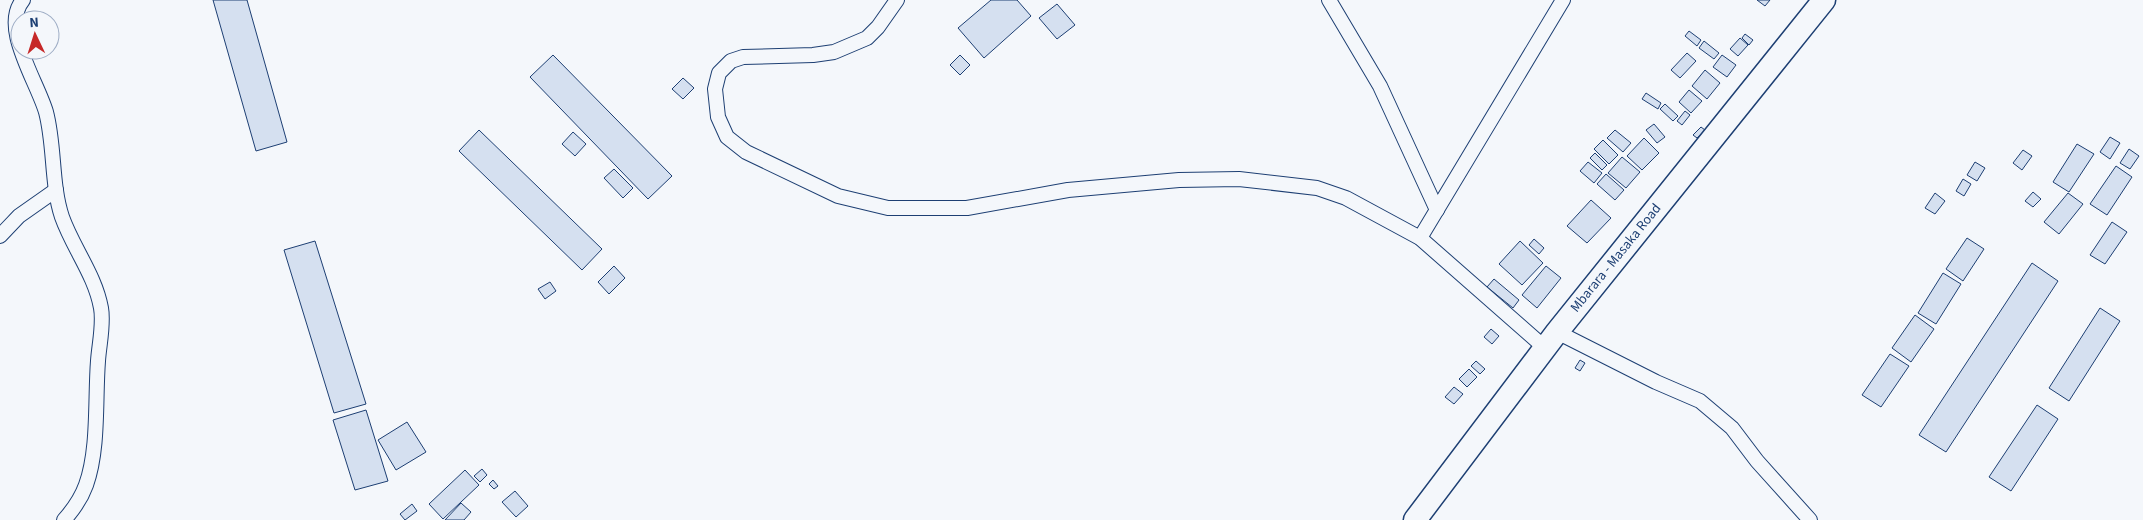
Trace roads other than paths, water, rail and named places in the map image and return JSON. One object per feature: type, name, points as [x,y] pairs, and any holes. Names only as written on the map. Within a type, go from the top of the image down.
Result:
[{"type":"highway","name":"Mbarara - Masaka Road","points":[[1415,520],[1550,340],[1824,0]]},
{"type":"street","points":[[23,0],[17,5],[10,18],[13,48],[39,94],[46,114],[56,190],[63,219],[94,283],[102,309],[92,458],[86,485],[74,509],[64,520]]},
{"type":"street","points":[[897,0],[878,27],[867,38],[834,52],[813,55],[743,57],[731,61],[719,73],[714,89],[718,117],[727,137],[746,152],[838,196],[888,208],[967,208],[1068,190],[1179,180],[1239,179],[1317,188],[1346,198],[1420,238],[1550,340],[1700,401],[1732,428],[1756,462],[1810,520]]},
{"type":"street","points":[[1329,0],[1380,86],[1438,210]]},
{"type":"street","points":[[1420,238],[1563,0]]},
{"type":"street","points":[[0,236],[19,216],[56,190]]}]
